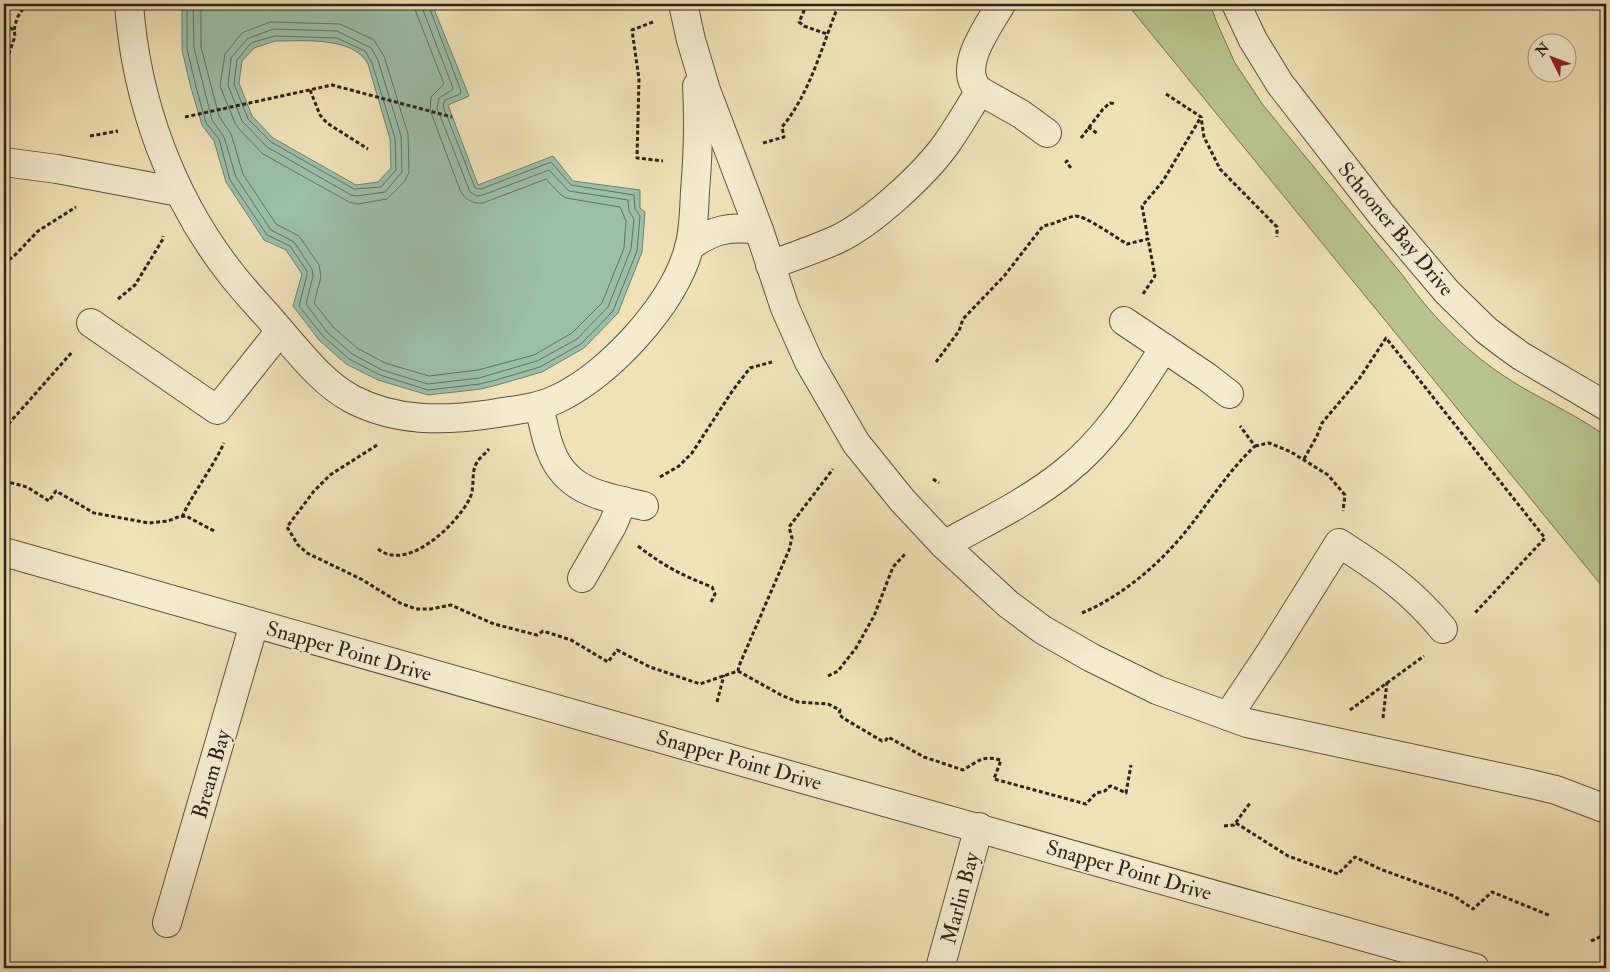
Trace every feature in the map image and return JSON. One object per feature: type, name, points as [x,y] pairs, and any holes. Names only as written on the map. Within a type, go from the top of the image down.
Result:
[{"type":"street","points":[[129,4],[136,58],[145,99],[160,145],[179,192],[231,274],[280,331],[327,381],[344,394],[371,407],[418,419],[455,418],[532,407],[558,399],[584,383],[605,366],[638,334],[671,291],[689,247],[698,162],[698,110],[691,40]]},
{"type":"street","points":[[683,4],[691,40],[706,90],[759,230],[785,308],[803,352],[856,443],[902,500],[936,537],[995,592],[1043,630],[1092,658],[1157,690],[1228,716],[1257,725],[1556,790],[1606,809]]},
{"type":"street","points":[[1001,4],[971,61],[971,79],[980,90],[1021,114],[1047,133]]},
{"type":"street","name":"Schooner Bay Drive","points":[[1236,4],[1253,40],[1280,84],[1381,214],[1447,292],[1486,330],[1503,343],[1606,406]]},
{"type":"street","points":[[770,265],[839,238],[874,214],[901,192],[938,156],[980,90]]},
{"type":"street","points":[[4,162],[26,164],[179,192]]},
{"type":"street","points":[[689,247],[718,230],[734,228],[759,230]]},
{"type":"street","points":[[1124,321],[1229,394]]},
{"type":"street","points":[[91,323],[217,410],[280,331]]},
{"type":"street","points":[[936,537],[1021,503],[1050,484],[1077,462],[1123,412],[1164,348]]},
{"type":"street","points":[[532,407],[551,453],[565,476],[584,489],[633,504],[612,526],[582,578]]},
{"type":"street","points":[[1228,716],[1339,543],[1380,569],[1410,593],[1437,641]]},
{"type":"street","name":"Snapper Point Drive","points":[[4,552],[1475,968]]},
{"type":"street","name":"Bream Bay","points":[[167,923],[254,624]]},
{"type":"street","name":"Marlin Bay","points":[[940,968],[979,827]]},
{"type":"path","points":[[4,68],[15,36],[14,30],[17,18],[26,4]]},
{"type":"path","points":[[807,4],[799,22],[804,26],[827,34]]},
{"type":"path","points":[[731,154],[784,137],[782,127],[790,118],[804,92],[816,66],[839,4]]},
{"type":"path","points":[[658,17],[650,24],[632,30],[639,79],[637,158],[672,161],[673,168],[698,162]]},
{"type":"path","points":[[4,25],[14,30]]},
{"type":"path","points":[[188,116],[332,85],[452,117]]},
{"type":"path","points":[[310,90],[320,115],[327,123],[368,149]]},
{"type":"path","points":[[1166,94],[1201,117],[1204,137],[1220,169],[1277,227],[1277,237]]},
{"type":"path","points":[[1080,141],[1088,127],[1103,109],[1110,103],[1116,104]]},
{"type":"path","points":[[1124,321],[1155,276],[1142,206],[1164,181],[1201,117]]},
{"type":"path","points":[[1088,127],[1098,134]]},
{"type":"path","points":[[4,264],[38,231],[83,202],[89,195],[95,176]]},
{"type":"path","points":[[936,362],[960,331],[963,319],[1004,275],[1043,226],[1076,216],[1086,218],[1127,244],[1148,239]]},
{"type":"path","points":[[1304,460],[1322,423],[1359,379],[1386,338],[1545,538],[1472,616]]},
{"type":"path","points":[[657,479],[672,471],[692,453],[733,390],[750,368],[803,352]]},
{"type":"path","points":[[378,549],[392,556],[406,554],[429,543],[453,523],[460,516],[471,497],[474,488],[476,463],[532,407]]},
{"type":"path","points":[[418,419],[340,468],[314,491],[287,527],[301,549],[319,560],[361,579],[400,603],[416,609],[430,609],[451,605],[494,624],[537,635],[543,631],[571,640],[608,662],[617,650],[650,667],[700,684],[738,672],[798,702],[828,704],[840,710],[839,714],[843,718],[882,741],[888,737],[924,757],[963,770],[989,757],[1001,760],[994,778],[1086,804],[1096,794],[1105,791],[1108,787],[1112,786],[1126,793],[1131,765]]},
{"type":"path","points":[[1239,423],[1256,446]]},
{"type":"path","points":[[738,672],[792,544],[789,527],[814,497],[843,456],[856,443]]},
{"type":"path","points":[[1043,630],[1092,609],[1133,583],[1181,537],[1225,480],[1256,446],[1269,443],[1291,452],[1328,475],[1345,495],[1339,543]]},
{"type":"path","points":[[4,481],[27,487],[49,501],[56,491],[94,513],[149,523],[168,521],[186,516],[216,532]]},
{"type":"path","points":[[612,526],[670,569],[712,587],[715,592],[711,602]]},
{"type":"path","points":[[828,676],[838,671],[856,648],[874,616],[893,567],[936,537]]},
{"type":"path","points":[[1344,714],[1407,668],[1437,641]]},
{"type":"path","points":[[717,702],[724,675]]},
{"type":"path","points":[[1224,826],[1236,823],[1250,803]]},
{"type":"path","points":[[1236,823],[1288,856],[1338,874],[1355,857],[1380,869],[1454,896],[1473,910],[1492,892],[1552,916]]},
{"type":"path","points":[[1591,941],[1604,935],[1606,931]]},
{"type":"shaded area","points":[[1127,4],[1210,4],[1235,63],[1263,105],[1442,324],[1471,351],[1503,375],[1606,436],[1606,591]]},
{"type":"water","points":[[182,4],[432,4],[469,96],[448,105],[478,185],[553,156],[573,181],[640,190],[640,208],[645,212],[642,252],[618,313],[584,348],[542,372],[481,389],[428,395],[378,380],[346,364],[319,340],[293,306],[302,274],[286,250],[264,240],[226,182],[214,141],[202,125],[182,50]],"holes":[[[275,41],[313,41],[339,44],[361,55],[368,64],[390,139],[391,168],[378,182],[356,185],[273,138],[252,116],[239,83],[242,61],[254,48]]]}]
